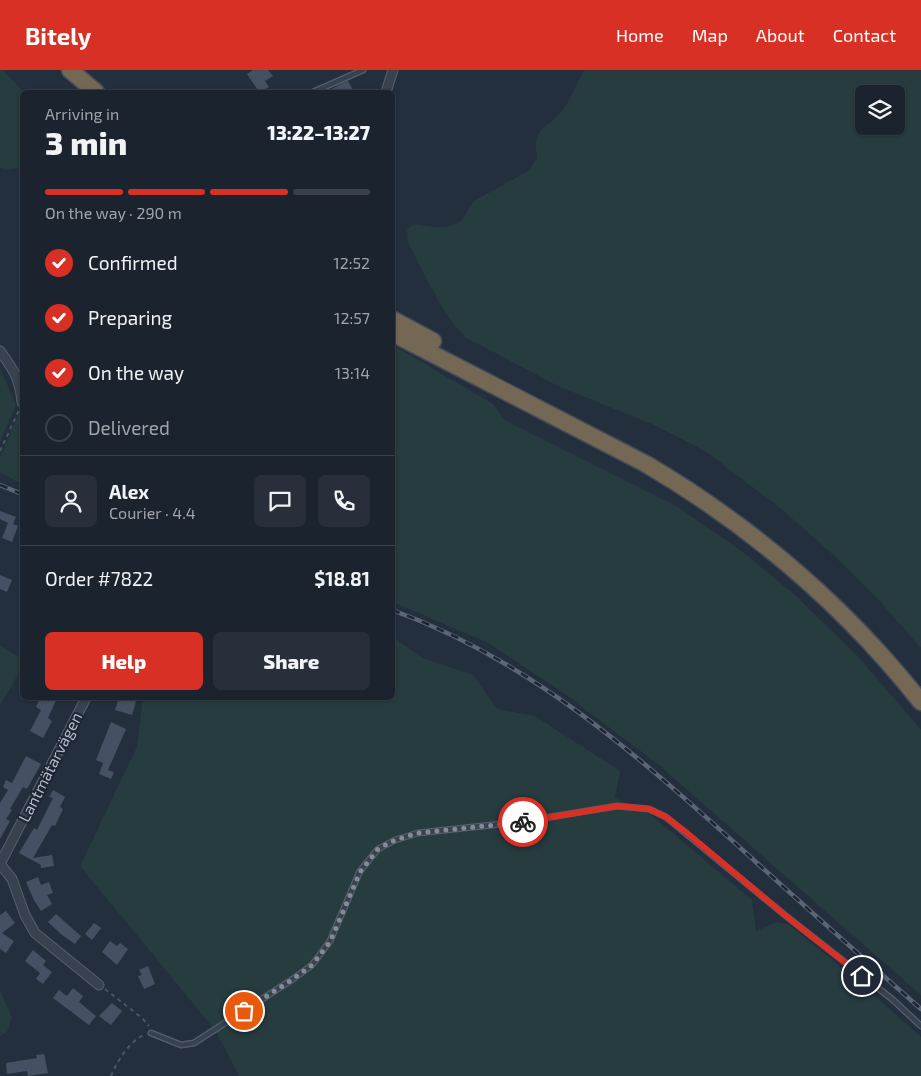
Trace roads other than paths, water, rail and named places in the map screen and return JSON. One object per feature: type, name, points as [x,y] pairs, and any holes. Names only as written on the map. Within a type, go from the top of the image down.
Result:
[{"type":"highway","points":[[56,70],[79,90]]},
{"type":"highway","points":[[70,70],[94,90]]},
{"type":"highway","points":[[395,321],[642,452],[690,480],[763,532],[836,596],[875,635],[921,689]]},
{"type":"highway","points":[[395,335],[638,460],[685,487],[723,513],[758,539],[832,603],[903,679],[921,702]]},
{"type":"street","points":[[387,90],[393,70]]},
{"type":"street","points":[[0,351],[12,366],[20,383]]},
{"type":"street","name":"Lantmätarvägen","points":[[0,864],[85,700]]},
{"type":"street","points":[[0,864],[12,879],[25,915],[36,933],[99,985]]},
{"type":"lane","points":[[318,90],[363,70]]},
{"type":"lane","points":[[151,1032],[181,1045],[194,1043],[312,965],[330,942],[360,872],[378,849],[395,840],[418,833],[520,822],[617,806],[649,809],[666,817],[786,916],[892,999],[921,1026]]},
{"type":"railway","points":[[0,485],[20,493]]},
{"type":"railway","points":[[395,611],[443,631],[491,655],[537,683],[581,714],[665,781],[921,1009]]}]
